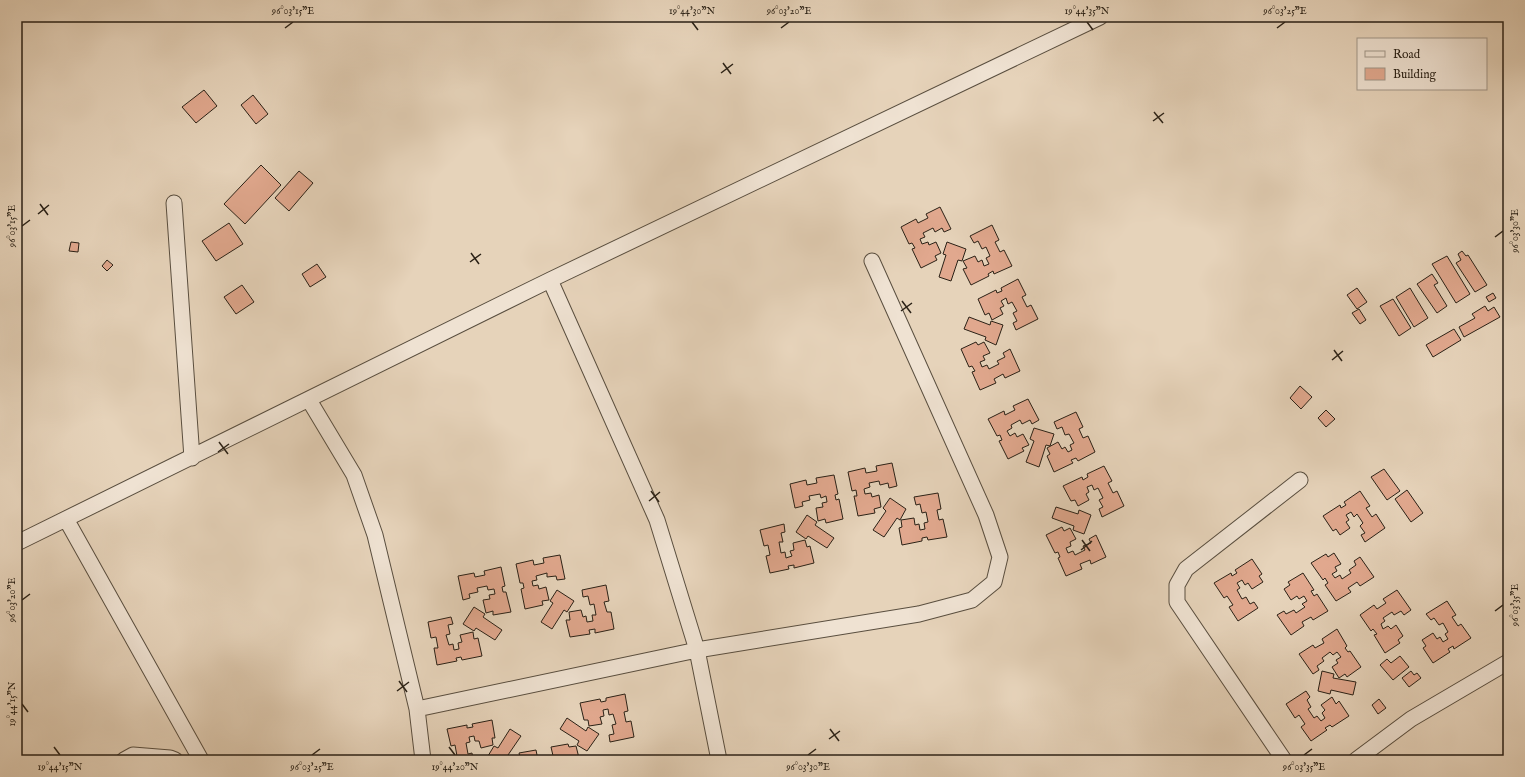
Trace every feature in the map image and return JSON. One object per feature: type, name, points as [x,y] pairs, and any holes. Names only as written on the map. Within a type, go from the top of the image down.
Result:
[{"type":"street","points":[[17,543],[192,458],[550,280],[1100,17]]},
{"type":"street","points":[[174,203],[192,458]]},
{"type":"street","points":[[417,709],[697,650],[919,614],[972,600],[994,582],[1000,557],[986,515],[872,261]]},
{"type":"street","points":[[550,280],[657,520],[697,650],[719,760]]},
{"type":"street","points":[[309,400],[354,475],[375,535],[417,709],[423,760]]},
{"type":"street","points":[[1284,760],[1177,602],[1177,585],[1186,569],[1300,480]]},
{"type":"street","points":[[66,519],[201,760]]},
{"type":"street","points":[[1356,760],[1412,719],[1508,662]]},
{"type":"street","points":[[124,760],[133,756],[170,758],[174,760]]},
{"type":"building","points":[[204,90],[217,106],[196,123],[182,107]]},
{"type":"building","points":[[253,95],[268,114],[256,124],[241,105]]},
{"type":"building","points":[[261,165],[281,185],[245,224],[224,204]]},
{"type":"building","points":[[299,171],[313,183],[289,211],[275,198]]},
{"type":"building","points":[[940,207],[951,229],[944,232],[942,228],[935,232],[933,228],[923,233],[925,237],[920,239],[922,244],[928,242],[929,245],[936,242],[941,253],[935,256],[937,260],[921,268],[912,249],[915,248],[912,243],[909,244],[901,227],[916,219],[918,223],[928,218],[926,214]]},
{"type":"building","points":[[229,223],[243,244],[216,261],[202,241]]},
{"type":"building","points":[[992,225],[999,240],[995,242],[1000,252],[1004,250],[1012,266],[994,274],[993,271],[988,274],[989,276],[971,285],[963,269],[967,268],[963,261],[975,256],[978,262],[982,260],[984,266],[989,264],[986,258],[990,256],[986,247],[982,249],[978,241],[974,243],[970,236]]},
{"type":"building","points":[[71,242],[79,243],[78,252],[69,251]]},
{"type":"building","points":[[947,242],[966,249],[962,261],[958,260],[951,281],[939,277],[946,255],[943,254]]},
{"type":"building","points":[[1462,251],[1466,256],[1468,255],[1487,285],[1475,292],[1456,263],[1461,260],[1458,254]]},
{"type":"building","points":[[1447,256],[1470,294],[1456,303],[1432,264]]},
{"type":"building","points":[[107,260],[113,265],[107,271],[102,266]]},
{"type":"building","points":[[317,264],[326,277],[310,287],[302,274]]},
{"type":"building","points":[[1432,274],[1438,283],[1434,285],[1447,306],[1437,313],[1417,284]]},
{"type":"building","points":[[1018,279],[1026,295],[1022,297],[1027,307],[1031,305],[1038,319],[1016,330],[1013,323],[1017,321],[1013,313],[1017,311],[1012,302],[1008,304],[1006,298],[1001,301],[1004,306],[1000,308],[1003,314],[992,320],[989,313],[985,315],[978,299],[996,290],[997,293],[1002,291],[1001,288]]},
{"type":"building","points":[[242,285],[254,302],[236,314],[224,297]]},
{"type":"building","points":[[1357,288],[1367,302],[1357,309],[1347,295]]},
{"type":"building","points":[[1410,288],[1428,318],[1414,327],[1396,297]]},
{"type":"building","points":[[1493,293],[1496,298],[1489,302],[1486,297]]},
{"type":"building","points":[[1393,299],[1411,328],[1399,336],[1380,306]]},
{"type":"building","points":[[1485,306],[1488,311],[1494,307],[1500,317],[1464,337],[1459,327],[1475,318],[1472,314]]},
{"type":"building","points":[[1359,309],[1366,320],[1360,324],[1352,313]]},
{"type":"building","points":[[969,317],[990,325],[991,321],[1003,325],[996,345],[985,340],[986,337],[964,329]]},
{"type":"building","points":[[1454,329],[1461,340],[1433,357],[1426,345]]},
{"type":"building","points":[[976,342],[978,345],[984,342],[990,353],[983,356],[985,360],[980,362],[982,367],[987,365],[989,369],[999,364],[997,361],[1005,357],[1003,353],[1010,349],[1020,371],[1005,378],[1003,374],[994,379],[996,383],[980,390],[972,372],[975,371],[972,366],[969,367],[961,349]]},
{"type":"building","points":[[1300,386],[1312,397],[1301,409],[1290,398]]},
{"type":"building","points":[[1028,399],[1039,420],[1032,424],[1030,420],[1022,424],[1020,420],[1011,425],[1012,428],[1007,431],[1010,436],[1015,433],[1017,437],[1023,434],[1029,445],[1022,448],[1024,451],[1008,459],[999,441],[1002,440],[1000,435],[997,436],[988,419],[1004,411],[1005,415],[1015,410],[1013,406]]},
{"type":"building","points":[[1326,410],[1335,419],[1326,427],[1318,418]]},
{"type":"building","points":[[1076,412],[1083,427],[1079,429],[1083,438],[1088,436],[1095,452],[1078,461],[1076,458],[1071,460],[1073,463],[1054,472],[1047,456],[1050,454],[1047,448],[1058,442],[1062,449],[1065,447],[1068,452],[1072,450],[1070,445],[1074,443],[1069,434],[1065,435],[1062,427],[1057,429],[1054,422]]},
{"type":"building","points":[[1034,428],[1054,434],[1050,446],[1046,445],[1039,467],[1026,462],[1034,441],[1030,439]]},
{"type":"building","points":[[892,463],[897,486],[889,488],[888,483],[880,485],[879,481],[869,483],[870,487],[864,489],[865,494],[871,493],[872,497],[879,495],[881,507],[874,509],[875,513],[858,516],[854,496],[857,496],[856,490],[852,491],[848,472],[865,468],[866,473],[877,471],[876,466]]},
{"type":"building","points":[[1104,466],[1112,481],[1108,483],[1113,493],[1117,491],[1124,506],[1102,517],[1099,509],[1103,507],[1099,500],[1103,498],[1098,488],[1094,490],[1092,485],[1087,487],[1089,492],[1086,494],[1089,500],[1078,506],[1075,500],[1071,501],[1063,486],[1082,477],[1083,480],[1088,477],[1087,474]]},
{"type":"building","points":[[1384,469],[1400,491],[1387,500],[1371,477]]},
{"type":"building","points":[[834,475],[838,494],[835,495],[836,500],[839,499],[843,519],[826,523],[825,519],[818,521],[816,508],[823,507],[822,503],[827,502],[826,496],[821,498],[820,494],[809,496],[810,500],[802,502],[803,506],[795,508],[790,484],[806,480],[807,485],[817,483],[816,478]]},
{"type":"building","points":[[1407,490],[1423,513],[1411,522],[1395,499]]},
{"type":"building","points":[[1360,491],[1370,506],[1366,508],[1372,517],[1376,514],[1385,528],[1365,542],[1361,535],[1365,533],[1360,526],[1363,523],[1357,514],[1354,517],[1351,512],[1346,515],[1349,520],[1346,522],[1350,528],[1340,535],[1336,529],[1333,531],[1323,516],[1340,505],[1341,508],[1346,505],[1344,502]]},
{"type":"building","points":[[938,493],[941,509],[937,510],[939,520],[943,519],[947,537],[928,540],[927,537],[922,538],[922,541],[902,545],[899,528],[902,527],[901,520],[914,518],[915,525],[919,524],[920,530],[925,529],[924,523],[928,522],[926,512],[922,513],[920,504],[916,505],[914,497]]},
{"type":"building","points":[[890,498],[906,509],[900,520],[897,518],[884,537],[873,530],[886,511],[883,508]]},
{"type":"building","points":[[1056,507],[1078,514],[1079,510],[1091,515],[1084,534],[1073,530],[1074,526],[1052,518]]},
{"type":"building","points":[[807,515],[817,522],[815,525],[834,538],[827,548],[808,536],[806,539],[796,532]]},
{"type":"building","points":[[784,524],[785,532],[781,533],[783,542],[779,542],[781,553],[785,552],[786,558],[792,556],[790,551],[794,550],[793,543],[805,540],[807,547],[810,546],[814,563],[794,568],[794,565],[788,566],[789,569],[770,573],[766,556],[770,555],[768,545],[764,546],[760,530]]},
{"type":"building","points":[[1062,527],[1064,531],[1070,528],[1076,539],[1070,542],[1071,546],[1066,548],[1068,553],[1073,551],[1075,555],[1085,550],[1083,546],[1091,543],[1089,539],[1096,535],[1106,557],[1091,564],[1090,560],[1080,564],[1082,569],[1066,576],[1058,558],[1060,557],[1058,552],[1055,553],[1046,535]]},
{"type":"building","points":[[1334,553],[1341,564],[1335,567],[1337,571],[1332,574],[1335,578],[1340,575],[1342,579],[1351,573],[1349,570],[1356,565],[1354,561],[1360,557],[1374,577],[1360,586],[1357,582],[1348,588],[1351,592],[1336,601],[1325,585],[1328,583],[1325,578],[1323,580],[1311,563],[1326,554],[1328,557]]},
{"type":"building","points":[[560,555],[565,579],[557,580],[556,576],[547,577],[547,573],[536,576],[537,580],[532,581],[533,586],[538,585],[539,589],[546,587],[549,600],[542,601],[543,605],[525,609],[521,589],[524,588],[523,583],[520,583],[516,564],[533,560],[534,565],[544,563],[543,558]]},
{"type":"building","points":[[1252,559],[1262,574],[1259,576],[1263,582],[1252,589],[1248,583],[1245,585],[1242,580],[1237,583],[1240,588],[1237,590],[1242,599],[1246,597],[1250,604],[1254,602],[1258,608],[1238,621],[1229,607],[1233,605],[1227,596],[1224,598],[1214,583],[1231,573],[1232,576],[1237,573],[1235,570]]},
{"type":"building","points":[[501,567],[505,586],[502,587],[503,592],[506,592],[511,612],[493,615],[493,611],[486,613],[483,600],[490,599],[489,595],[495,594],[494,589],[488,590],[487,586],[477,588],[478,592],[469,594],[470,598],[463,600],[458,576],[474,573],[475,577],[485,575],[484,571]]},
{"type":"building","points":[[1303,573],[1314,590],[1311,591],[1314,596],[1317,594],[1328,611],[1313,620],[1311,617],[1302,622],[1304,626],[1291,635],[1277,615],[1284,611],[1286,614],[1294,610],[1296,613],[1305,607],[1302,604],[1307,601],[1304,596],[1299,599],[1297,596],[1291,600],[1284,589],[1290,585],[1288,582]]},
{"type":"building","points":[[606,585],[609,601],[604,602],[607,612],[611,612],[614,629],[595,633],[595,629],[589,630],[590,634],[570,637],[566,620],[570,620],[569,612],[581,610],[583,617],[586,616],[587,622],[593,621],[592,615],[596,615],[594,604],[590,605],[588,596],[583,597],[582,590]]},
{"type":"building","points":[[557,590],[574,601],[567,612],[564,610],[552,629],[541,622],[553,603],[550,601]]},
{"type":"building","points":[[1397,590],[1411,610],[1404,615],[1401,611],[1394,615],[1392,612],[1383,618],[1385,621],[1381,624],[1383,629],[1388,626],[1391,629],[1396,625],[1403,636],[1398,640],[1400,643],[1385,653],[1374,635],[1377,634],[1373,629],[1371,631],[1360,615],[1374,605],[1377,609],[1386,603],[1383,599]]},
{"type":"building","points":[[1447,601],[1456,615],[1452,617],[1458,626],[1461,624],[1471,638],[1454,649],[1453,646],[1448,649],[1450,652],[1433,663],[1423,648],[1426,646],[1422,640],[1433,633],[1437,639],[1440,637],[1443,642],[1448,639],[1445,634],[1448,632],[1443,623],[1439,625],[1434,618],[1431,620],[1426,614]]},
{"type":"building","points":[[474,607],[485,614],[483,617],[502,630],[495,640],[476,628],[474,631],[463,624]]},
{"type":"building","points":[[451,617],[453,624],[448,625],[450,634],[446,635],[449,645],[453,644],[454,650],[459,649],[458,643],[462,642],[460,635],[473,632],[474,639],[478,638],[482,656],[462,660],[461,657],[456,658],[457,661],[437,665],[434,648],[438,648],[436,637],[431,638],[428,622]]},
{"type":"building","points":[[1337,629],[1347,646],[1345,648],[1348,652],[1350,651],[1361,667],[1347,677],[1345,674],[1339,678],[1332,667],[1338,663],[1336,660],[1341,657],[1337,652],[1333,655],[1330,652],[1322,658],[1324,661],[1317,666],[1319,670],[1313,674],[1299,654],[1313,645],[1315,648],[1324,643],[1322,639]]},
{"type":"building","points":[[1400,656],[1409,667],[1393,680],[1380,665],[1387,659],[1391,663]]},
{"type":"building","points":[[1322,671],[1334,674],[1333,678],[1356,682],[1353,695],[1331,690],[1330,694],[1318,691]]},
{"type":"building","points":[[1411,671],[1414,675],[1417,673],[1421,678],[1409,687],[1402,678]]},
{"type":"building","points":[[1306,691],[1310,697],[1307,700],[1311,707],[1308,709],[1314,718],[1317,716],[1321,721],[1325,718],[1322,713],[1325,710],[1321,705],[1332,697],[1336,704],[1339,701],[1349,716],[1332,727],[1330,725],[1325,728],[1327,730],[1311,741],[1301,727],[1305,724],[1299,715],[1295,718],[1286,704]]},
{"type":"building","points":[[625,694],[628,711],[624,712],[626,722],[631,721],[634,737],[610,742],[609,735],[614,734],[612,725],[616,724],[613,714],[609,715],[608,709],[603,710],[604,716],[600,717],[602,724],[589,726],[588,720],[584,720],[580,703],[600,699],[601,702],[606,701],[606,698]]},
{"type":"building","points":[[1379,699],[1386,708],[1378,714],[1372,705]]},
{"type":"building","points":[[567,718],[586,731],[588,727],[599,734],[587,751],[577,745],[579,741],[560,729]]},
{"type":"building","points":[[492,720],[495,738],[492,738],[493,745],[481,748],[479,741],[475,741],[474,736],[469,737],[470,742],[466,743],[468,754],[472,753],[473,760],[453,760],[453,756],[457,756],[455,745],[451,746],[447,729],[467,725],[467,728],[473,727],[472,724]]},
{"type":"building","points":[[510,729],[521,736],[508,755],[511,757],[510,760],[493,760],[488,756],[494,746],[498,748]]},
{"type":"building","points":[[568,744],[569,747],[576,746],[579,758],[554,760],[551,747]]},
{"type":"building","points":[[536,750],[538,760],[513,760],[513,758],[520,757],[519,753]]}]
